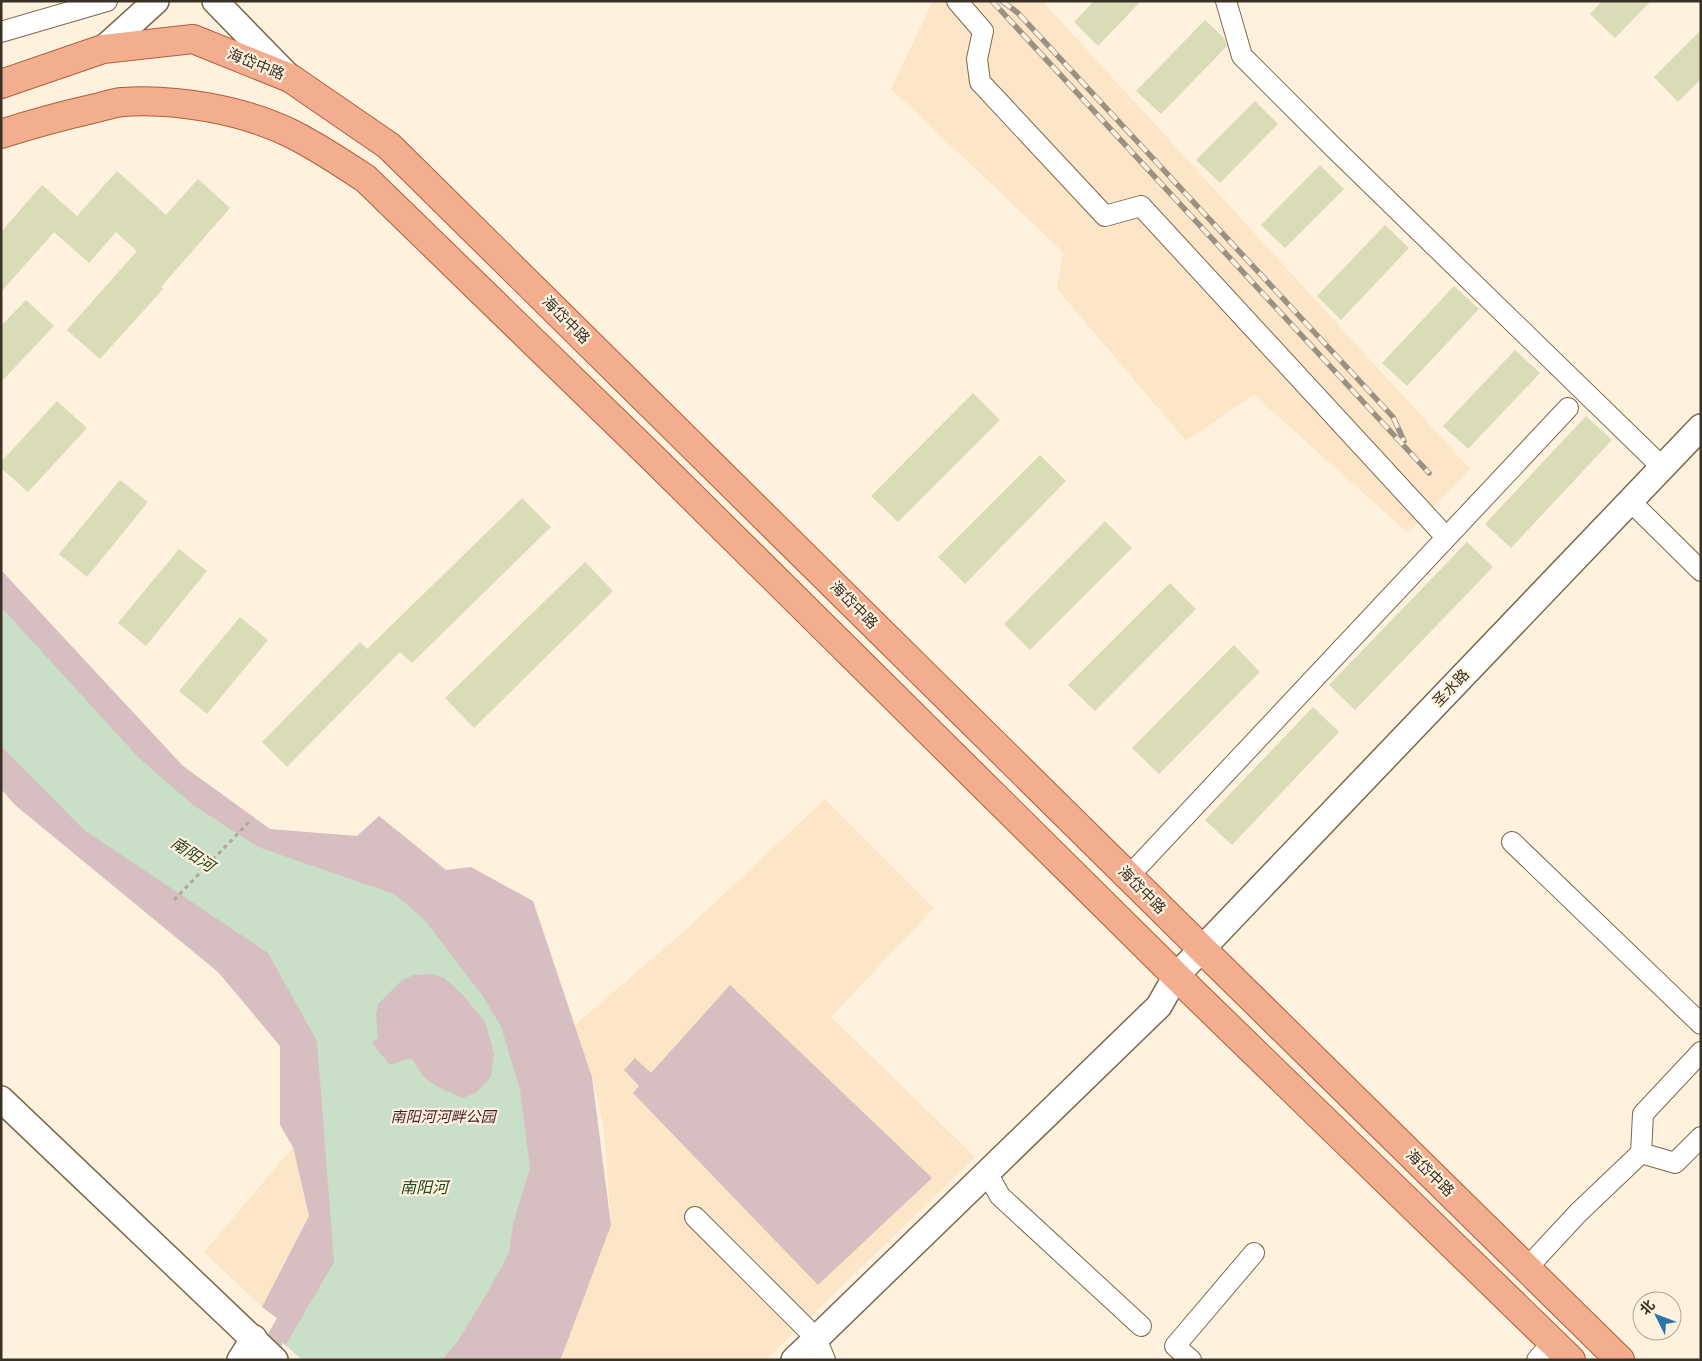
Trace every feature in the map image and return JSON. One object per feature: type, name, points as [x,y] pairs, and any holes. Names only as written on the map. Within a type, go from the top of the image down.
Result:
[{"type":"main road","name":"海岱中路","points":[[1,84],[103,49],[193,39],[290,78],[390,146],[1128,877],[1620,1360]]},
{"type":"main road","points":[[1,134],[51,118],[121,102],[172,103],[249,118],[290,133],[330,154],[366,179],[655,460],[1554,1354]]},
{"type":"street","points":[[1,32],[106,1]]},
{"type":"street","points":[[103,49],[156,1]]},
{"type":"street","points":[[215,1],[290,78]]},
{"type":"street","points":[[957,1],[983,31],[977,60],[980,82],[1106,216],[1140,206],[1446,537]]},
{"type":"street","points":[[1226,1],[1242,56],[1662,467]]},
{"type":"street","points":[[1128,877],[1568,408]]},
{"type":"street","name":"圣水路","points":[[794,1360],[821,1349],[987,1173],[1159,1006],[1176,976],[1701,427]]},
{"type":"street","points":[[1630,500],[1701,571]]},
{"type":"street","points":[[1512,842],[1701,1024]]},
{"type":"street","points":[[1527,1268],[1578,1213],[1641,1153],[1643,1114],[1701,1052]]},
{"type":"street","points":[[1,1099],[265,1350],[240,1360]]},
{"type":"street","points":[[1641,1153],[1675,1163],[1701,1137]]},
{"type":"street","points":[[987,1173],[1000,1196],[1141,1326]]},
{"type":"street","points":[[696,1217],[821,1349]]},
{"type":"street","points":[[1191,1360],[1175,1346],[1254,1253]]},
{"type":"path","points":[[174,900],[250,821]]},
{"type":"shaded area","points":[[933,1],[1045,1],[1045,4],[1470,469],[1408,533],[1254,395],[1186,441],[1057,289],[1063,252],[891,89]]},
{"type":"shaded area","points":[[825,799],[934,908],[831,1017],[975,1157],[766,1360],[559,1360],[611,1224],[604,1128],[592,1077],[575,1025],[689,927]]},
{"type":"shaded area","points":[[293,1147],[309,1216],[262,1307],[204,1252]]},
{"type":"green space","name":"南阳河河畔公园","points":[[1,570],[183,766],[270,829],[357,836],[379,816],[446,870],[471,867],[533,901],[592,1077],[611,1225],[559,1360],[253,1360],[277,1318],[262,1307],[309,1216],[293,1147],[280,1125],[280,1046],[218,972],[15,805],[1,789]]},
{"type":"green space","points":[[730,985],[932,1178],[818,1285],[633,1093],[639,1086],[624,1070],[635,1058],[651,1073]]},
{"type":"water","name":"南阳河","points":[[1,607],[137,756],[193,805],[258,847],[394,894],[423,918],[482,995],[501,1026],[520,1090],[530,1168],[513,1224],[509,1253],[458,1341],[442,1360],[277,1360],[334,1262],[317,1041],[268,953],[84,830],[1,746]],"holes":[[[429,974],[443,977],[462,994],[485,1022],[494,1054],[491,1077],[476,1093],[462,1098],[433,1084],[422,1074],[413,1059],[390,1065],[372,1043],[378,1038],[376,1014],[378,1004],[402,980],[414,975]]]},
{"type":"pier","points":[[283,1343],[302,1360],[274,1360]]},
{"type":"building","points":[[1094,1],[1141,1],[1098,46],[1074,22]]},
{"type":"building","points":[[1602,1],[1651,1],[1615,38],[1590,14]]},
{"type":"building","points":[[1205,20],[1224,38],[1227,46],[1161,114],[1136,91]]},
{"type":"building","points":[[1701,30],[1701,79],[1678,102],[1654,77]]},
{"type":"building","points":[[1255,101],[1278,124],[1220,183],[1196,160]]},
{"type":"building","points":[[1320,165],[1344,189],[1285,248],[1261,225]]},
{"type":"building","points":[[117,171],[166,215],[198,179],[230,208],[161,287],[163,289],[100,359],[67,330],[137,251],[116,232],[89,263],[54,232],[1,292],[1,232],[42,185],[77,216]]},
{"type":"building","points":[[1385,225],[1409,248],[1341,320],[1317,296]]},
{"type":"building","points":[[1454,286],[1479,309],[1407,386],[1382,363]]},
{"type":"building","points":[[26,300],[54,326],[1,382],[1,326]]},
{"type":"building","points":[[1515,350],[1540,373],[1468,449],[1443,426]]},
{"type":"building","points":[[973,393],[1000,420],[898,522],[871,496]]},
{"type":"building","points":[[57,401],[87,428],[28,492],[1,468],[1,462]]},
{"type":"building","points":[[1586,416],[1612,440],[1511,548],[1485,524]]},
{"type":"building","points":[[1040,455],[1066,481],[965,584],[938,557]]},
{"type":"building","points":[[120,480],[148,502],[87,577],[59,554]]},
{"type":"building","points":[[522,498],[551,527],[412,663],[400,652],[287,767],[262,742],[360,642],[367,649]]},
{"type":"building","points":[[1105,521],[1132,548],[1030,650],[1004,624]]},
{"type":"building","points":[[1467,542],[1493,567],[1355,710],[1329,685]]},
{"type":"building","points":[[179,549],[207,571],[146,646],[118,623]]},
{"type":"building","points":[[585,562],[613,591],[474,728],[445,698]]},
{"type":"building","points":[[1170,583],[1196,609],[1095,711],[1068,685]]},
{"type":"building","points":[[240,617],[268,640],[207,714],[179,691]]},
{"type":"building","points":[[1234,645],[1260,672],[1159,774],[1132,748]]},
{"type":"building","points":[[1313,707],[1339,732],[1232,845],[1205,820]]},
{"type":"railway","points":[[992,1],[1429,473]]},
{"type":"railway","points":[[1002,1],[1018,13],[1393,417],[1404,441]]}]
